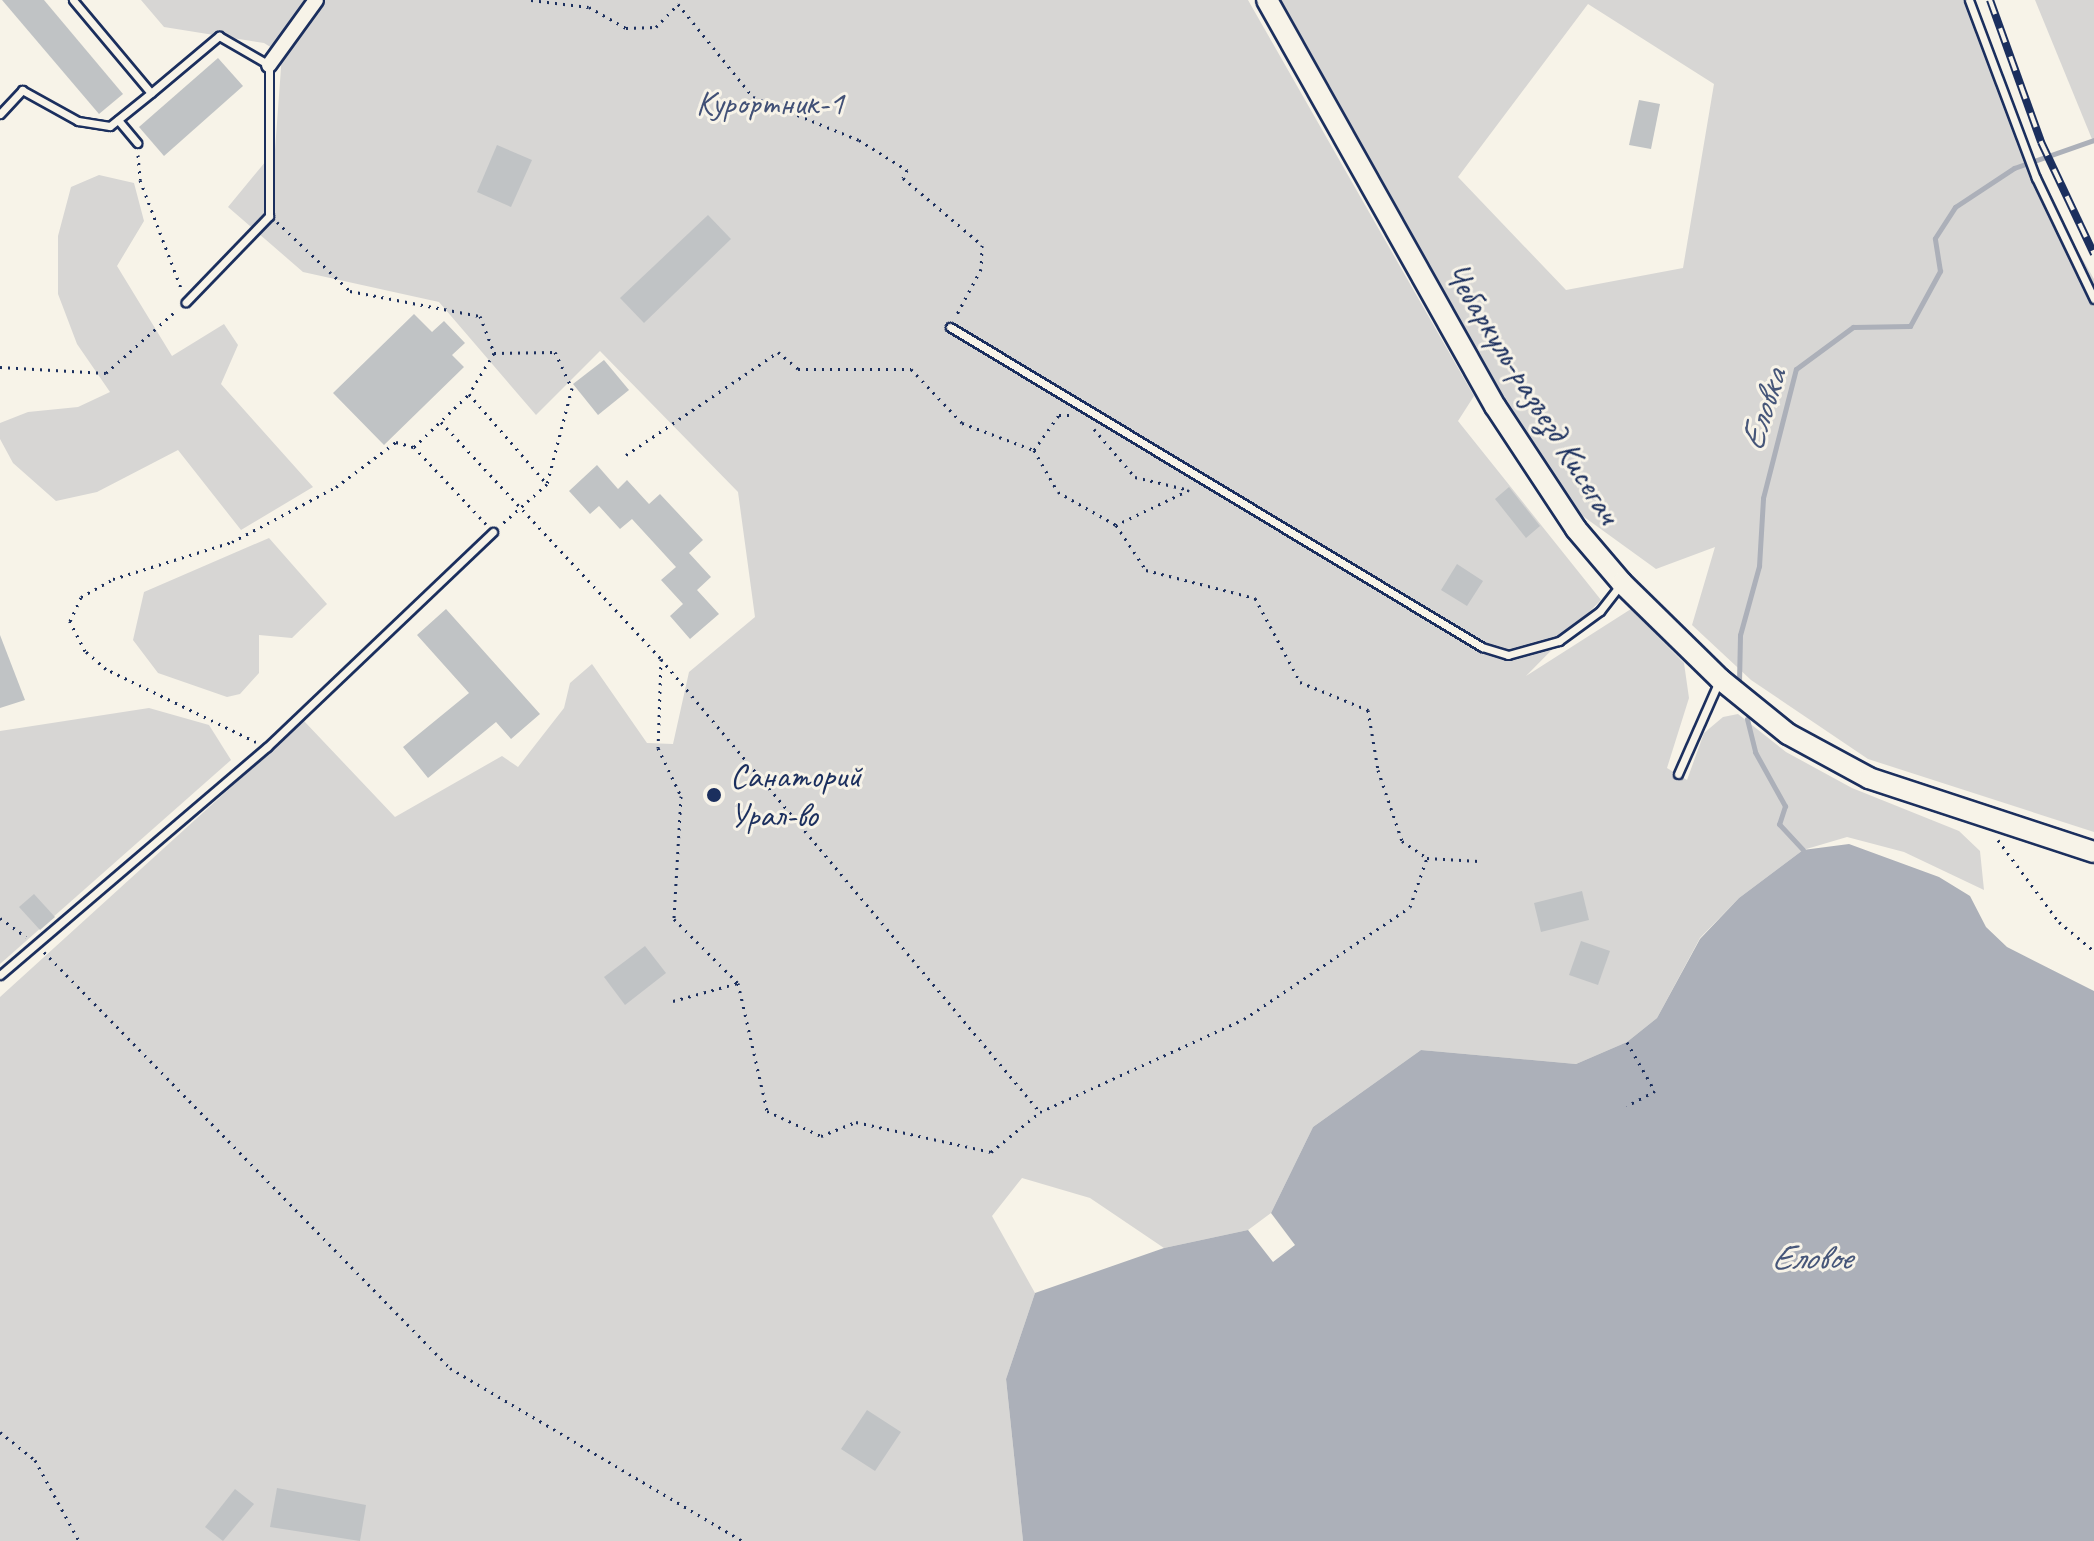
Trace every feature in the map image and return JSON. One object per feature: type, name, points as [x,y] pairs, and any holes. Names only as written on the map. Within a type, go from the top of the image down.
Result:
[{"type":"street","points":[[269,65],[316,0]]},
{"type":"street","name":"Чебаркуль-разъезд Кисегач","points":[[1267,0],[1495,406],[1576,529],[1622,583],[1720,679],[1788,734],[1869,778],[1990,822],[2094,852]]},
{"type":"lane","points":[[73,0],[151,93]]},
{"type":"lane","points":[[1969,0],[2036,178],[2094,299]]},
{"type":"lane","points":[[0,114],[22,90],[78,121],[110,126],[219,36],[269,65],[269,216],[186,302]]},
{"type":"lane","points":[[118,120],[137,143]]},
{"type":"lane","points":[[950,327],[1482,647],[1508,655],[1559,641],[1600,611],[1622,583]]},
{"type":"lane","points":[[0,975],[267,747],[493,532]]},
{"type":"lane","points":[[1678,774],[1720,679]]},
{"type":"path","points":[[531,0],[589,7],[626,28],[656,27],[678,4],[753,97],[859,140],[907,170],[903,178],[982,245],[981,269],[950,327]]},
{"type":"path","points":[[0,367],[106,373],[186,302],[140,180],[137,143]]},
{"type":"path","points":[[269,216],[350,291],[480,316],[494,353]]},
{"type":"path","points":[[267,747],[106,669],[85,651],[70,621],[81,597],[113,579],[258,528],[336,487],[396,442],[414,447],[493,532],[547,484],[572,388],[555,352],[494,353]]},
{"type":"path","points":[[626,455],[778,352],[798,369],[911,369],[962,423],[1034,450],[1058,492],[1116,525],[1146,570],[1255,598],[1300,682],[1368,710],[1378,770],[1402,841],[1427,858],[1479,861]]},
{"type":"path","points":[[414,447],[469,394],[494,353]]},
{"type":"path","points":[[469,394],[547,484]]},
{"type":"path","points":[[1034,450],[1059,415],[1083,415]]},
{"type":"path","points":[[441,422],[661,659],[1040,1112]]},
{"type":"path","points":[[1092,426],[1135,477],[1189,490],[1116,525]]},
{"type":"path","points":[[661,659],[658,748],[681,796],[674,919],[738,983],[767,1111],[821,1136],[856,1122],[991,1152],[1040,1112],[1244,1019],[1410,907],[1427,858]]},
{"type":"path","points":[[1990,822],[2015,871],[2059,922],[2094,951]]},
{"type":"path","points":[[0,918],[35,944],[450,1368],[742,1541]]},
{"type":"path","points":[[673,1001],[738,983]]},
{"type":"path","points":[[1627,1042],[1655,1091],[1627,1106]]},
{"type":"path","points":[[0,1432],[35,1460],[79,1541]]},
{"type":"green space","name":"Курортник-1","points":[[141,0],[1248,0],[1474,396],[1458,421],[1601,600],[1526,676],[1631,609],[1684,663],[1689,698],[1667,768],[1687,780],[1704,733],[1723,717],[1738,714],[1786,752],[1852,788],[1959,831],[1980,851],[1984,890],[1904,852],[1847,837],[1803,850],[1739,898],[1700,938],[1657,1018],[1627,1042],[1576,1064],[1421,1050],[1313,1127],[1271,1213],[1248,1230],[1164,1248],[1090,1198],[1022,1178],[992,1216],[1035,1293],[1006,1379],[1023,1541],[0,1541],[0,997],[304,721],[395,817],[502,756],[518,767],[564,708],[570,683],[592,664],[647,743],[673,744],[689,672],[755,617],[738,492],[600,351],[536,415],[439,302],[303,272],[228,207],[275,150],[282,54],[264,43],[164,27]]},
{"type":"green space","points":[[1281,0],[1969,0],[2036,178],[2094,279],[2094,832],[1868,759],[1751,680],[1692,625],[1715,547],[1656,569],[1580,514],[1508,409]],"holes":[[[1588,4],[1714,84],[1683,268],[1566,290],[1458,177]]]},
{"type":"green space","points":[[2035,0],[2094,0],[2094,144]]},
{"type":"green space","points":[[99,175],[134,183],[144,221],[117,266],[172,356],[224,324],[238,345],[221,384],[313,487],[241,530],[178,450],[97,492],[56,501],[13,463],[0,439],[0,423],[28,412],[78,407],[110,392],[77,344],[58,294],[58,236],[71,187]]},
{"type":"green space","points":[[269,538],[327,604],[292,638],[259,635],[259,673],[240,694],[227,697],[158,673],[133,640],[144,592]]},
{"type":"green space","points":[[149,708],[209,725],[231,760],[0,964],[0,731]]},
{"type":"water","name":"Еловое","points":[[1849,844],[1939,877],[1970,896],[1986,927],[2007,947],[2094,991],[2094,1541],[1023,1541],[1006,1379],[1035,1293],[1164,1248],[1248,1230],[1273,1262],[1295,1245],[1271,1213],[1313,1127],[1421,1050],[1576,1064],[1627,1042],[1657,1018],[1700,939],[1739,898],[1803,850]]},
{"type":"building","points":[[2,0],[44,0],[123,94],[99,114]]},
{"type":"building","points":[[218,58],[243,86],[164,156],[139,127]]},
{"type":"building","points":[[1639,100],[1660,104],[1651,149],[1629,145]]},
{"type":"building","points":[[497,145],[532,160],[511,207],[477,192]]},
{"type":"building","points":[[708,215],[731,239],[644,323],[620,298]]},
{"type":"building","points":[[414,314],[432,332],[444,321],[465,343],[452,355],[464,367],[384,445],[333,393]]},
{"type":"building","points":[[604,360],[629,390],[598,415],[573,384]]},
{"type":"building","points":[[597,465],[618,489],[627,480],[649,504],[660,494],[703,540],[689,553],[711,577],[697,590],[719,614],[690,639],[670,616],[683,604],[661,580],[676,567],[632,519],[620,529],[599,506],[590,514],[569,491]]},
{"type":"building","points":[[1509,487],[1540,526],[1526,538],[1495,499]]},
{"type":"building","points":[[1457,564],[1483,581],[1467,606],[1441,590]]},
{"type":"building","points":[[446,609],[540,714],[511,739],[496,722],[428,778],[403,747],[469,693],[417,635]]},
{"type":"building","points":[[0,635],[25,700],[0,708]]},
{"type":"building","points":[[1582,891],[1589,920],[1541,932],[1534,903]]},
{"type":"building","points":[[34,894],[55,917],[40,930],[19,907]]},
{"type":"building","points":[[1581,941],[1610,951],[1598,985],[1569,975]]},
{"type":"building","points":[[645,946],[666,973],[625,1005],[604,977]]},
{"type":"building","points":[[867,1410],[901,1432],[875,1471],[841,1449]]},
{"type":"building","points":[[277,1488],[366,1505],[360,1541],[270,1527]]},
{"type":"building","points":[[235,1489],[254,1504],[223,1541],[205,1527]]},
{"type":"waterway","name":"Еловка","points":[[1739,683],[1740,635],[1759,566],[1763,498],[1796,369],[1853,327],[1910,326],[1940,271],[1935,238],[1955,207],[2014,168],[2094,140]]},
{"type":"waterway","name":"Еловка","points":[[1747,719],[1755,752],[1785,806],[1779,824],[1803,850]]},
{"type":"railway","points":[[1990,0],[2041,142],[2094,254]]},
{"type":"place","name":"Санаторий Урал-во","points":[[714,795]]}]
